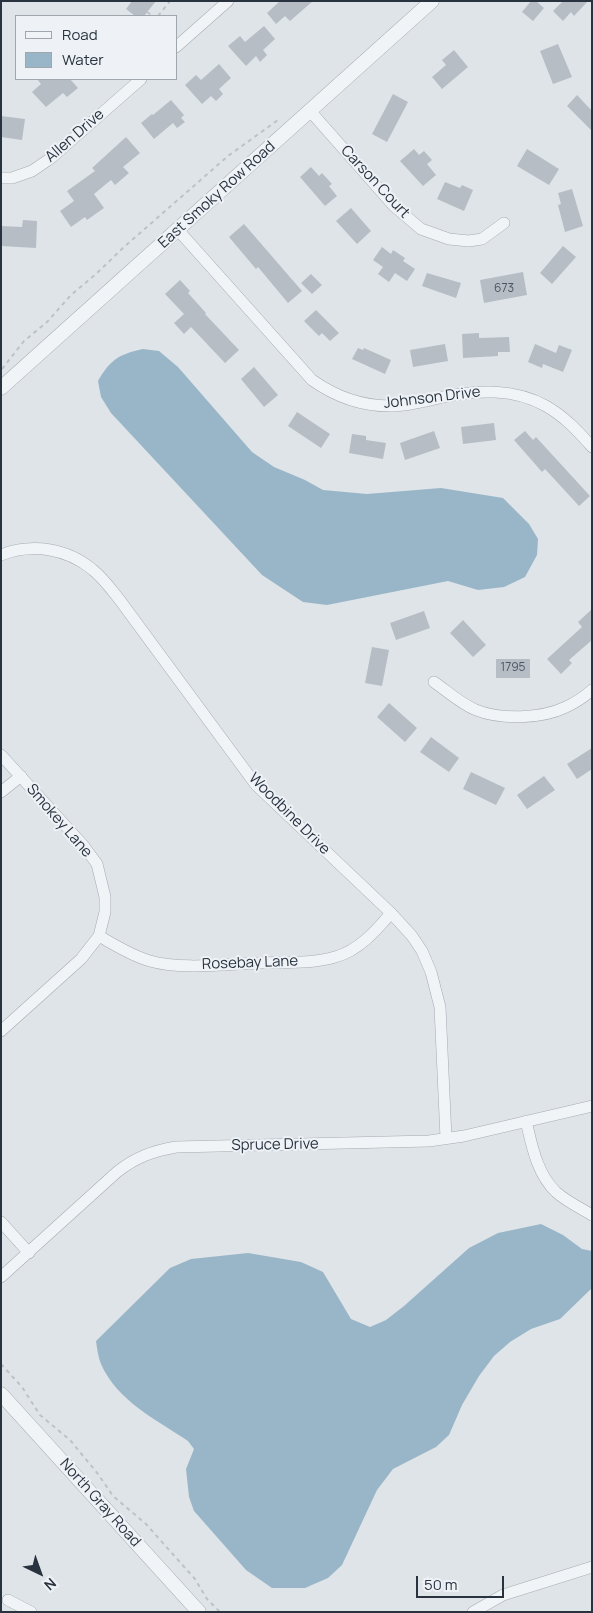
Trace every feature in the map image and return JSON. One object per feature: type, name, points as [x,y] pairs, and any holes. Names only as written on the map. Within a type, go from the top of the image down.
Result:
[{"type":"street","points":[[178,45],[228,1]]},
{"type":"street","name":"East Smoky Row Road","points":[[1,388],[311,112],[432,1]]},
{"type":"street","name":"Allen Drive","points":[[1,178],[12,178],[32,171],[51,158],[140,80]]},
{"type":"street","name":"Carson Court","points":[[311,112],[394,206],[421,229],[449,239],[469,241],[482,239],[504,222]]},
{"type":"street","name":"Johnson Drive","points":[[178,230],[312,380],[328,392],[370,405],[391,406],[478,392],[504,392],[529,398],[553,410],[592,447]]},
{"type":"street","name":"Woodbine Drive","points":[[1,554],[25,549],[53,550],[75,558],[93,570],[119,599],[256,785],[391,913],[412,936],[431,972],[440,1007],[446,1138]]},
{"type":"street","points":[[434,682],[475,710],[501,716],[521,717],[549,713],[565,708],[592,690]]},
{"type":"street","name":"Smokey Lane","points":[[1,755],[83,845],[97,864],[105,897],[105,912],[99,936],[81,959],[1,1031]]},
{"type":"street","points":[[1,792],[20,776]]},
{"type":"street","name":"Rosebay Lane","points":[[99,936],[129,953],[149,961],[174,966],[310,961],[335,957],[350,951],[370,935],[391,913]]},
{"type":"street","name":"Spruce Drive","points":[[1,1277],[117,1172],[129,1163],[149,1153],[176,1147],[412,1142],[464,1136],[592,1106]]},
{"type":"street","points":[[526,1121],[536,1159],[550,1186],[564,1198],[592,1215]]},
{"type":"street","points":[[1,1222],[29,1252]]},
{"type":"street","name":"North Gray Road","points":[[1,1394],[199,1612]]},
{"type":"street","points":[[473,1612],[503,1595],[592,1566]]},
{"type":"street","points":[[8,1600],[31,1612]]},
{"type":"path","points":[[159,15],[170,1]]},
{"type":"path","points":[[147,12],[152,15]]},
{"type":"path","points":[[1,369],[24,341],[48,322],[71,295],[124,247],[228,156],[281,118]]},
{"type":"path","points":[[1,1364],[22,1388],[40,1415],[70,1440],[98,1474],[112,1496],[146,1524],[195,1579],[207,1600],[220,1612]]},
{"type":"water","points":[[143,349],[159,351],[178,367],[252,452],[274,467],[323,490],[367,494],[441,488],[503,498],[529,524],[538,539],[537,555],[525,577],[504,587],[478,590],[448,581],[327,605],[303,602],[262,575],[111,413],[101,397],[98,381],[116,359]]},
{"type":"water","points":[[541,1224],[563,1235],[582,1249],[592,1251],[592,1288],[560,1319],[531,1329],[510,1342],[494,1356],[479,1376],[462,1405],[449,1435],[436,1447],[393,1469],[377,1490],[342,1565],[328,1578],[305,1588],[272,1588],[246,1570],[194,1511],[189,1497],[186,1469],[194,1449],[188,1441],[127,1399],[108,1377],[100,1361],[96,1341],[170,1268],[191,1259],[248,1253],[301,1262],[323,1272],[351,1319],[370,1327],[386,1320],[404,1306],[469,1248],[498,1233]]},
{"type":"building","points":[[132,1],[156,1],[145,15],[134,15],[126,9]]},
{"type":"building","points":[[280,1],[313,1],[290,21],[285,16],[276,24],[267,13]]},
{"type":"building","points":[[531,1],[536,1],[544,8],[533,21],[522,12]]},
{"type":"building","points":[[563,1],[588,1],[574,16],[571,12],[563,21],[553,11]]},
{"type":"building","points":[[264,26],[275,39],[263,50],[267,55],[260,62],[256,56],[246,66],[228,46],[240,36],[245,42]]},
{"type":"building","points":[[558,44],[572,77],[553,84],[540,51]]},
{"type":"building","points":[[454,50],[468,67],[442,89],[432,77],[446,65],[442,60]]},
{"type":"building","points":[[219,64],[231,78],[219,89],[223,94],[216,101],[211,96],[202,104],[185,85],[196,75],[201,80]]},
{"type":"building","points":[[38,80],[71,80],[78,88],[67,97],[63,93],[46,107],[32,92],[41,84]]},
{"type":"building","points":[[393,94],[408,102],[387,142],[372,134]]},
{"type":"building","points":[[577,95],[592,111],[592,131],[567,106]]},
{"type":"building","points":[[171,100],[184,115],[181,118],[185,122],[177,128],[173,123],[154,139],[141,123]]},
{"type":"building","points":[[1,116],[25,119],[22,140],[1,137]]},
{"type":"building","points":[[126,137],[140,153],[123,167],[129,173],[115,185],[111,180],[94,194],[104,208],[87,220],[85,217],[71,227],[60,211],[74,201],[67,191],[95,171],[92,168]]},
{"type":"building","points":[[414,149],[419,155],[424,151],[432,160],[427,164],[436,175],[423,186],[400,161]]},
{"type":"building","points":[[527,149],[559,169],[549,185],[517,166]]},
{"type":"building","points":[[311,167],[319,176],[322,173],[332,184],[329,186],[337,196],[325,206],[300,177]]},
{"type":"building","points":[[445,182],[460,188],[462,185],[473,190],[464,211],[437,199]]},
{"type":"building","points":[[572,189],[583,226],[565,232],[558,205],[561,204],[558,193]]},
{"type":"building","points":[[351,208],[371,231],[357,244],[336,221]]},
{"type":"building","points":[[23,220],[37,221],[36,248],[1,246],[1,226],[22,227]]},
{"type":"building","points":[[244,224],[302,291],[288,303],[258,267],[256,269],[229,237]]},
{"type":"building","points":[[563,246],[576,257],[552,284],[540,273]]},
{"type":"building","points":[[382,247],[391,254],[393,250],[405,258],[403,261],[415,269],[407,281],[395,273],[389,282],[378,274],[383,267],[373,260]]},
{"type":"building","points":[[523,272],[527,295],[484,303],[480,280]]},
{"type":"building","points":[[427,273],[461,283],[456,298],[422,286]]},
{"type":"building","points":[[311,274],[322,285],[312,294],[301,283]]},
{"type":"building","points":[[180,280],[190,291],[188,293],[205,314],[239,350],[225,363],[191,327],[184,334],[174,323],[184,314],[165,294]]},
{"type":"building","points":[[316,310],[339,333],[330,341],[322,333],[319,336],[304,321]]},
{"type":"building","points":[[479,333],[479,338],[509,337],[510,352],[498,352],[498,356],[463,358],[462,334]]},
{"type":"building","points":[[445,344],[448,361],[413,367],[410,350]]},
{"type":"building","points":[[535,344],[556,353],[559,345],[572,350],[563,372],[543,364],[542,368],[528,362]]},
{"type":"building","points":[[358,348],[363,350],[364,348],[391,360],[385,374],[352,359]]},
{"type":"building","points":[[254,367],[278,395],[264,407],[241,379]]},
{"type":"building","points":[[297,412],[330,434],[321,448],[288,426]]},
{"type":"building","points":[[494,423],[496,440],[463,444],[461,427]]},
{"type":"building","points":[[434,431],[440,448],[405,460],[400,443]]},
{"type":"building","points":[[525,431],[533,440],[536,437],[590,496],[579,506],[545,469],[542,472],[514,440]]},
{"type":"building","points":[[352,434],[366,436],[366,440],[386,443],[383,459],[349,453]]},
{"type":"building","points":[[592,609],[592,640],[569,660],[572,663],[561,674],[547,659],[582,627],[578,622]]},
{"type":"building","points":[[424,611],[430,628],[396,640],[390,623]]},
{"type":"building","points":[[463,620],[486,645],[473,657],[450,633]]},
{"type":"building","points":[[372,647],[389,650],[382,686],[365,683]]},
{"type":"building","points":[[496,659],[530,659],[530,678],[496,678]]},
{"type":"building","points":[[389,703],[417,728],[405,742],[377,717]]},
{"type":"building","points":[[431,737],[459,758],[449,772],[420,752]]},
{"type":"building","points":[[592,748],[592,769],[577,779],[567,764]]},
{"type":"building","points":[[471,772],[505,788],[496,805],[463,789]]},
{"type":"building","points":[[544,776],[555,790],[527,809],[517,795]]}]
